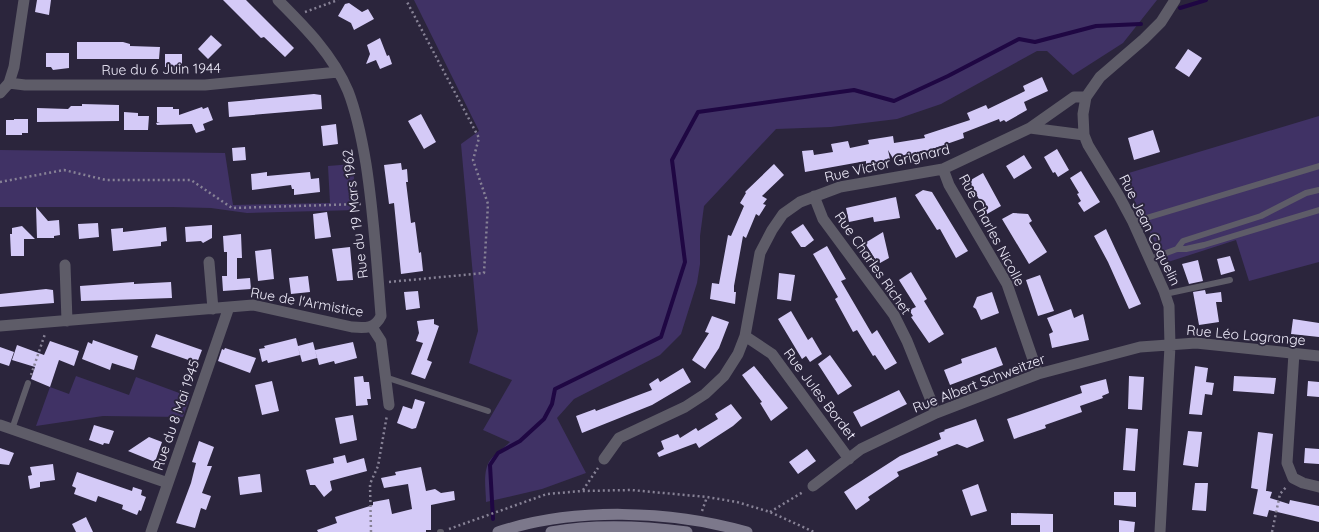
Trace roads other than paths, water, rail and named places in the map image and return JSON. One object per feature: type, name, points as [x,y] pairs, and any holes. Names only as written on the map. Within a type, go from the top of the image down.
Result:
[{"type":"main road","points":[[498,532],[552,520],[588,516],[628,515],[700,521],[747,532]]},
{"type":"main road","points":[[553,532],[588,528],[626,527],[687,532]]},
{"type":"street","points":[[0,93],[9,83],[14,67],[24,0]]},
{"type":"street","name":"Rue du 19 Mars 1962","points":[[278,0],[316,39],[338,72],[348,91],[361,138],[372,204],[381,316],[378,323],[372,327]]},
{"type":"street","name":"Rue Jean Coquelin","points":[[1160,532],[1170,346],[1169,306],[1150,259],[1132,222],[1084,135],[1084,114],[1086,97],[1100,77],[1144,39],[1161,22],[1174,3]]},
{"type":"street","name":"Rue du 6 Juin 1944","points":[[9,83],[25,85],[205,85],[338,72]]},
{"type":"street","name":"Rue Victor Grignard","points":[[604,459],[619,438],[684,407],[705,394],[724,376],[738,354],[745,336],[760,253],[772,230],[783,214],[800,202],[840,187],[944,168],[1030,128],[1074,97],[1086,97]]},
{"type":"street","points":[[1030,128],[1084,135]]},
{"type":"street","name":"Rue Charles Nicolle","points":[[944,168],[949,185],[1007,284],[1038,374]]},
{"type":"street","name":"Rue Charles Richet","points":[[814,196],[823,219],[894,315],[907,341],[936,413]]},
{"type":"street","points":[[209,262],[213,309]]},
{"type":"street","points":[[65,265],[67,321]]},
{"type":"street","name":"Rue de l'Armistice","points":[[0,326],[252,305],[352,327],[372,327]]},
{"type":"street","name":"Rue du 8 Mai 1945","points":[[151,532],[229,307]]},
{"type":"street","points":[[372,327],[381,341],[389,405]]},
{"type":"street","name":"Rue Jules Bordet","points":[[745,336],[772,354],[849,459]]},
{"type":"street","name":"Rue Léo Lagrange","points":[[1170,346],[1196,344],[1319,356]]},
{"type":"street","name":"Rue Albert Schweitzer","points":[[813,486],[861,449],[936,413],[1038,374],[1140,347],[1170,346]]},
{"type":"street","points":[[1294,353],[1287,463],[1292,478],[1303,483],[1319,486]]},
{"type":"street","points":[[0,425],[168,483]]},
{"type":"lane","points":[[1132,222],[1319,166]]},
{"type":"lane","points":[[1177,249],[1183,241],[1261,216],[1306,193],[1319,190]]},
{"type":"lane","points":[[1150,259],[1177,249],[1186,249],[1204,245],[1319,210]]},
{"type":"lane","points":[[1165,294],[1230,280]]},
{"type":"lane","points":[[385,377],[488,412]]},
{"type":"lane","points":[[12,429],[28,383]]},
{"type":"waterway","points":[[1180,8],[1206,0]]},
{"type":"waterway","points":[[493,519],[490,465],[498,453],[520,441],[544,419],[552,404],[555,389],[661,337],[685,262],[672,160],[698,112],[854,90],[894,101],[948,76],[1019,39],[1035,42],[1096,26],[1141,24]]}]
